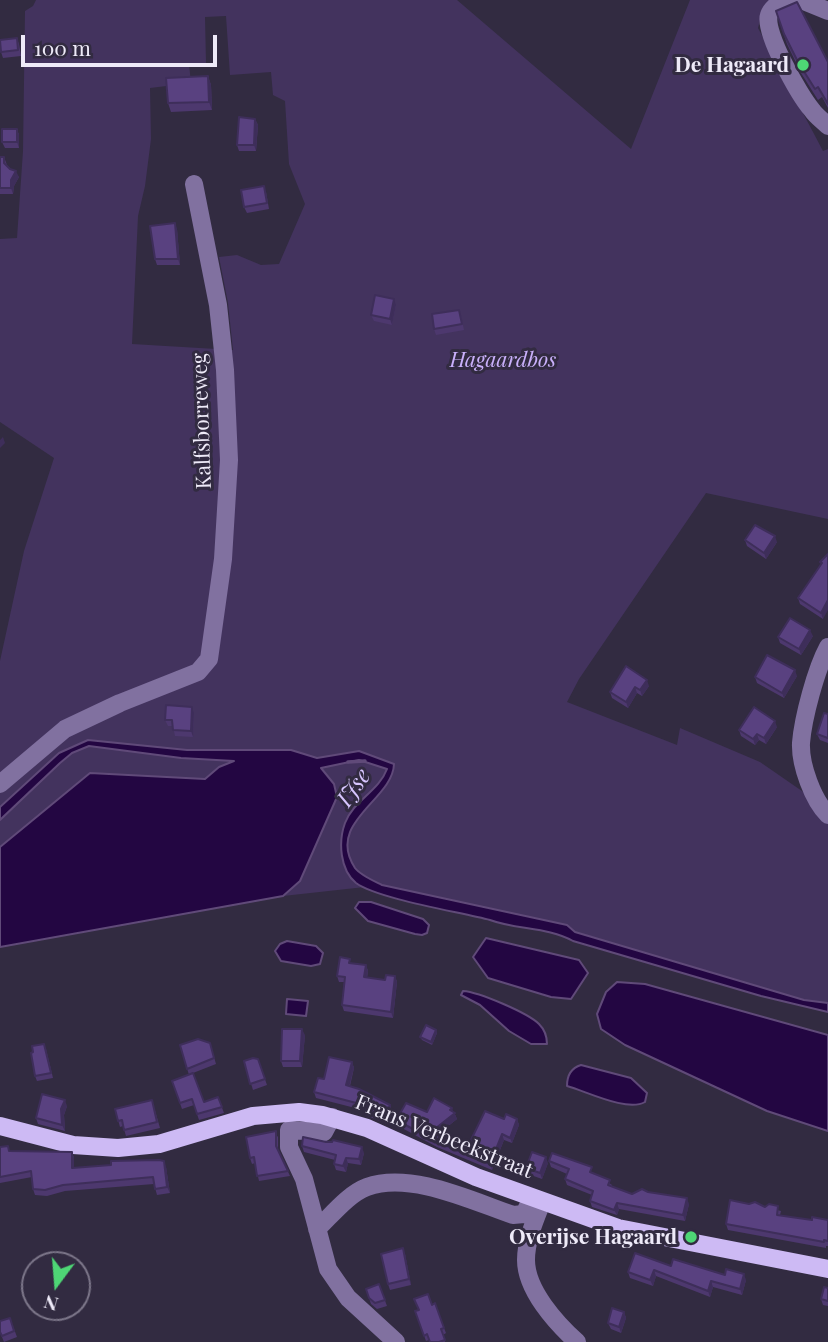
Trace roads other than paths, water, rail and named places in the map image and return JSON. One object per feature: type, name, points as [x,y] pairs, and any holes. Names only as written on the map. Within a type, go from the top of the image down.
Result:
[{"type":"main road","name":"Frans Verbeekstraat","points":[[0,1126],[73,1145],[118,1148],[159,1144],[253,1116],[299,1112],[332,1117],[367,1128],[435,1160],[537,1200],[618,1228],[828,1269]]},
{"type":"street","points":[[784,0],[770,12],[769,30],[811,110],[828,126]]},
{"type":"street","points":[[801,0],[828,11]]},
{"type":"street","name":"Kalfsborreweg","points":[[0,784],[65,729],[120,703],[198,672],[209,659],[223,559],[229,460],[225,370],[218,305],[194,184]]},
{"type":"street","points":[[828,647],[816,673],[801,745],[809,785],[828,815]]},
{"type":"street","points":[[332,1117],[324,1132],[289,1130],[289,1147],[304,1179],[328,1269],[348,1298],[396,1342]]},
{"type":"street","points":[[317,1229],[366,1187],[377,1185],[400,1182],[423,1184],[513,1215],[524,1214],[537,1200]]},
{"type":"street","points":[[537,1200],[526,1263],[531,1283],[543,1303],[577,1342]]},
{"type":"waterway","name":"IJse","points":[[348,762],[365,761]]},
{"type":"place","name":"De Hagaard","points":[[803,65]]},
{"type":"place","name":"Overijse Hagaard","points":[[691,1237]]},
{"type":"park label","name":"Hagaardbos","points":[[503,360]]}]
